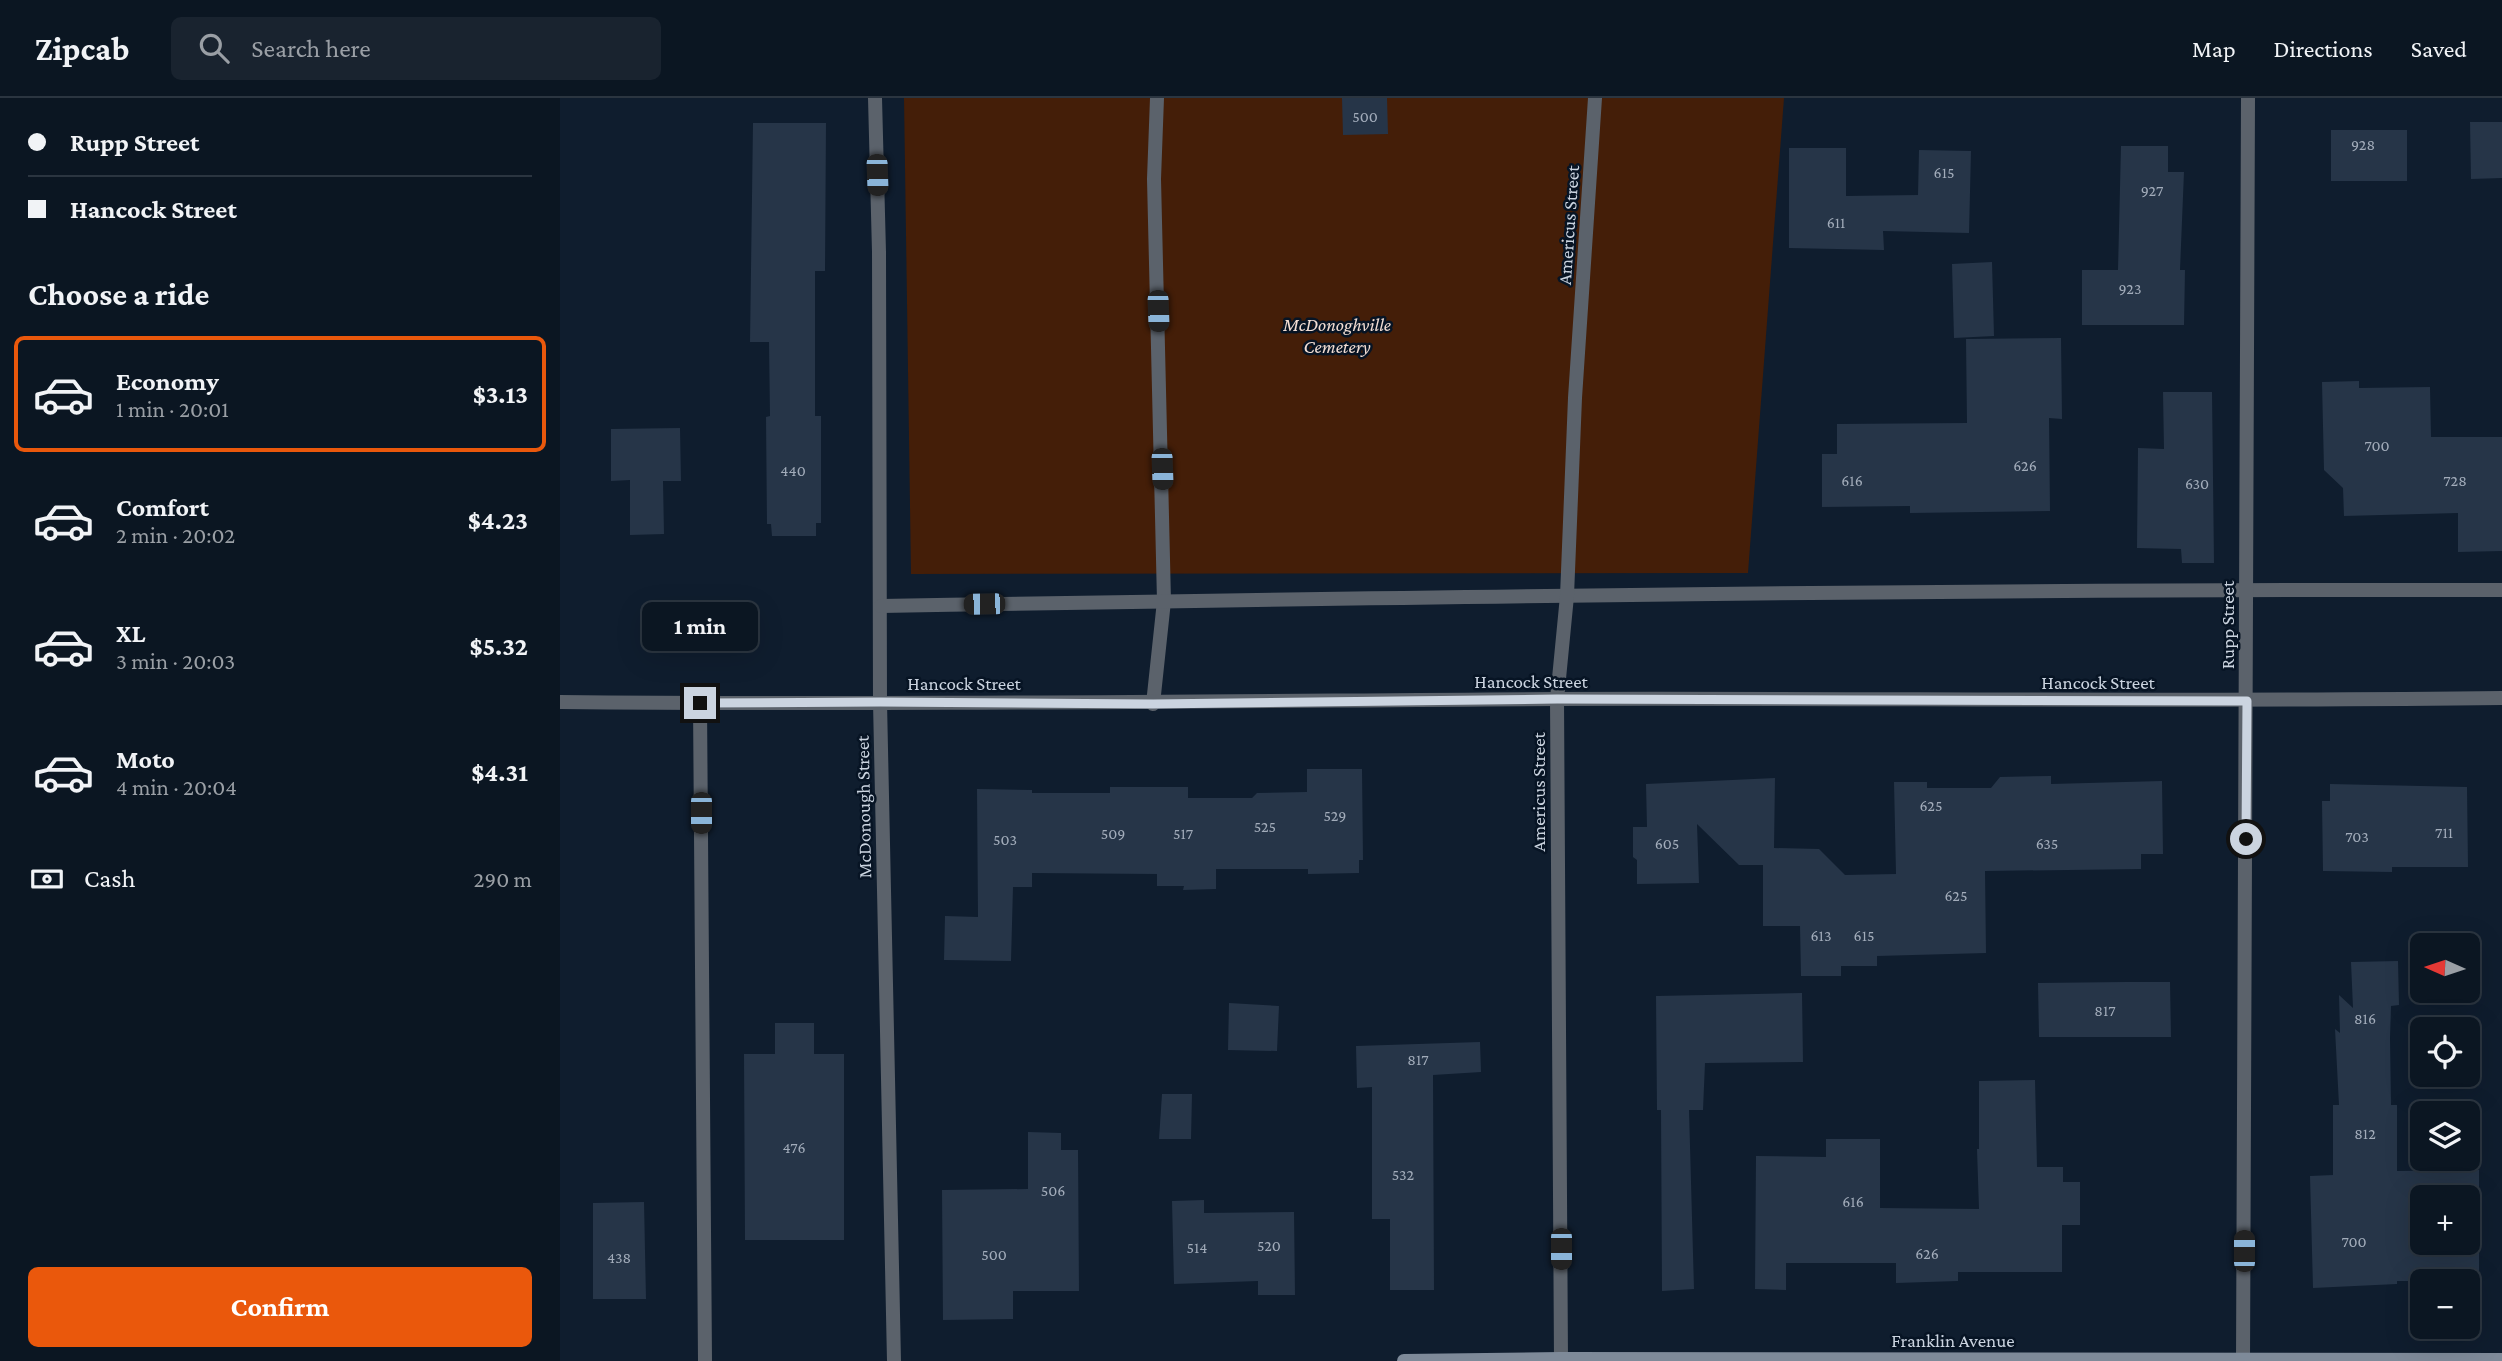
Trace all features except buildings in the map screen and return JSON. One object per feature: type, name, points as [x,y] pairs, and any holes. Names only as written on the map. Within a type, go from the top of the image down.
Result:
[{"type":"main road","name":"Franklin Avenue","points":[[1404,1361],[2502,1360]]},
{"type":"street","name":"McDonough Street","points":[[875,98],[879,252],[880,702],[894,1361]]},
{"type":"street","points":[[1153,704],[1164,601],[1154,179],[1157,98]]},
{"type":"street","name":"Americus Street","points":[[1561,1360],[1557,699],[1567,596],[1575,398],[1595,98]]},
{"type":"street","name":"Rupp Street","points":[[2243,1361],[2248,98]]},
{"type":"street","points":[[881,606],[1567,596],[2502,590]]},
{"type":"street","name":"Hancock Street","points":[[560,702],[1153,704],[1557,699],[2247,701],[2502,698]]},
{"type":"street","points":[[700,703],[705,1361]]},
{"type":"green space","name":"McDonoghville Cemetery","points":[[904,98],[1784,98],[1748,573],[911,574]]},
{"type":"route","points":[[700,703],[1153,704],[1557,699],[2247,701],[2246,839]]}]
